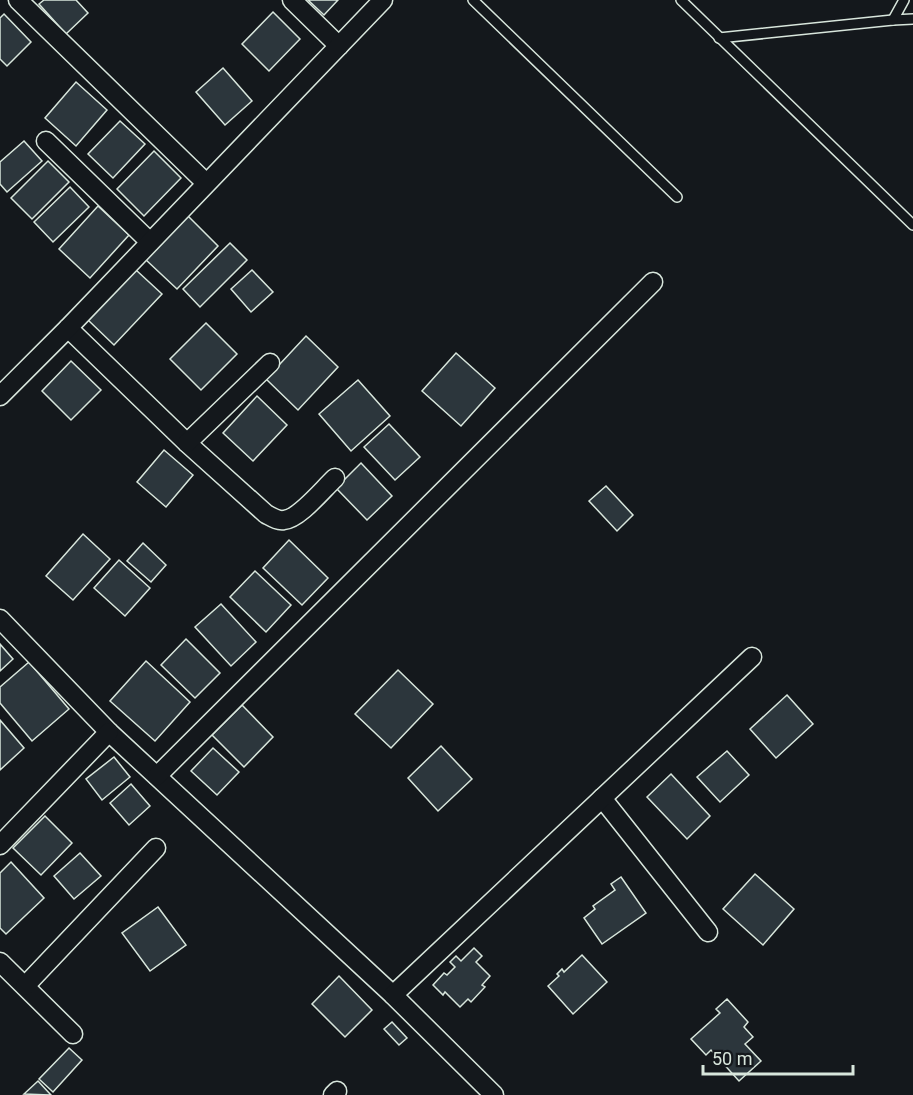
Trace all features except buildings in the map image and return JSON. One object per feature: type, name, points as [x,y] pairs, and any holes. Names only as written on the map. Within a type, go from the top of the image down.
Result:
[{"type":"street","points":[[18,0],[206,183]]},
{"type":"street","points":[[292,0],[339,46]]},
{"type":"street","points":[[0,395],[68,328],[383,0]]},
{"type":"street","points":[[46,141],[150,242]]},
{"type":"street","points":[[157,776],[653,282]]},
{"type":"street","points":[[68,328],[266,514],[278,520],[286,520],[295,516],[335,478]]},
{"type":"street","points":[[188,443],[270,363]]},
{"type":"street","points":[[0,619],[109,732],[393,995],[494,1095]]},
{"type":"street","points":[[393,995],[752,657]]},
{"type":"street","points":[[0,845],[109,732]]},
{"type":"street","points":[[603,798],[708,932]]},
{"type":"street","points":[[25,986],[156,848]]},
{"type":"street","points":[[0,962],[73,1034]]},
{"type":"lane","points":[[473,0],[677,197]]},
{"type":"lane","points":[[681,0],[913,225]]},
{"type":"lane","points":[[893,20],[904,0]]},
{"type":"lane","points":[[720,38],[913,19]]}]
